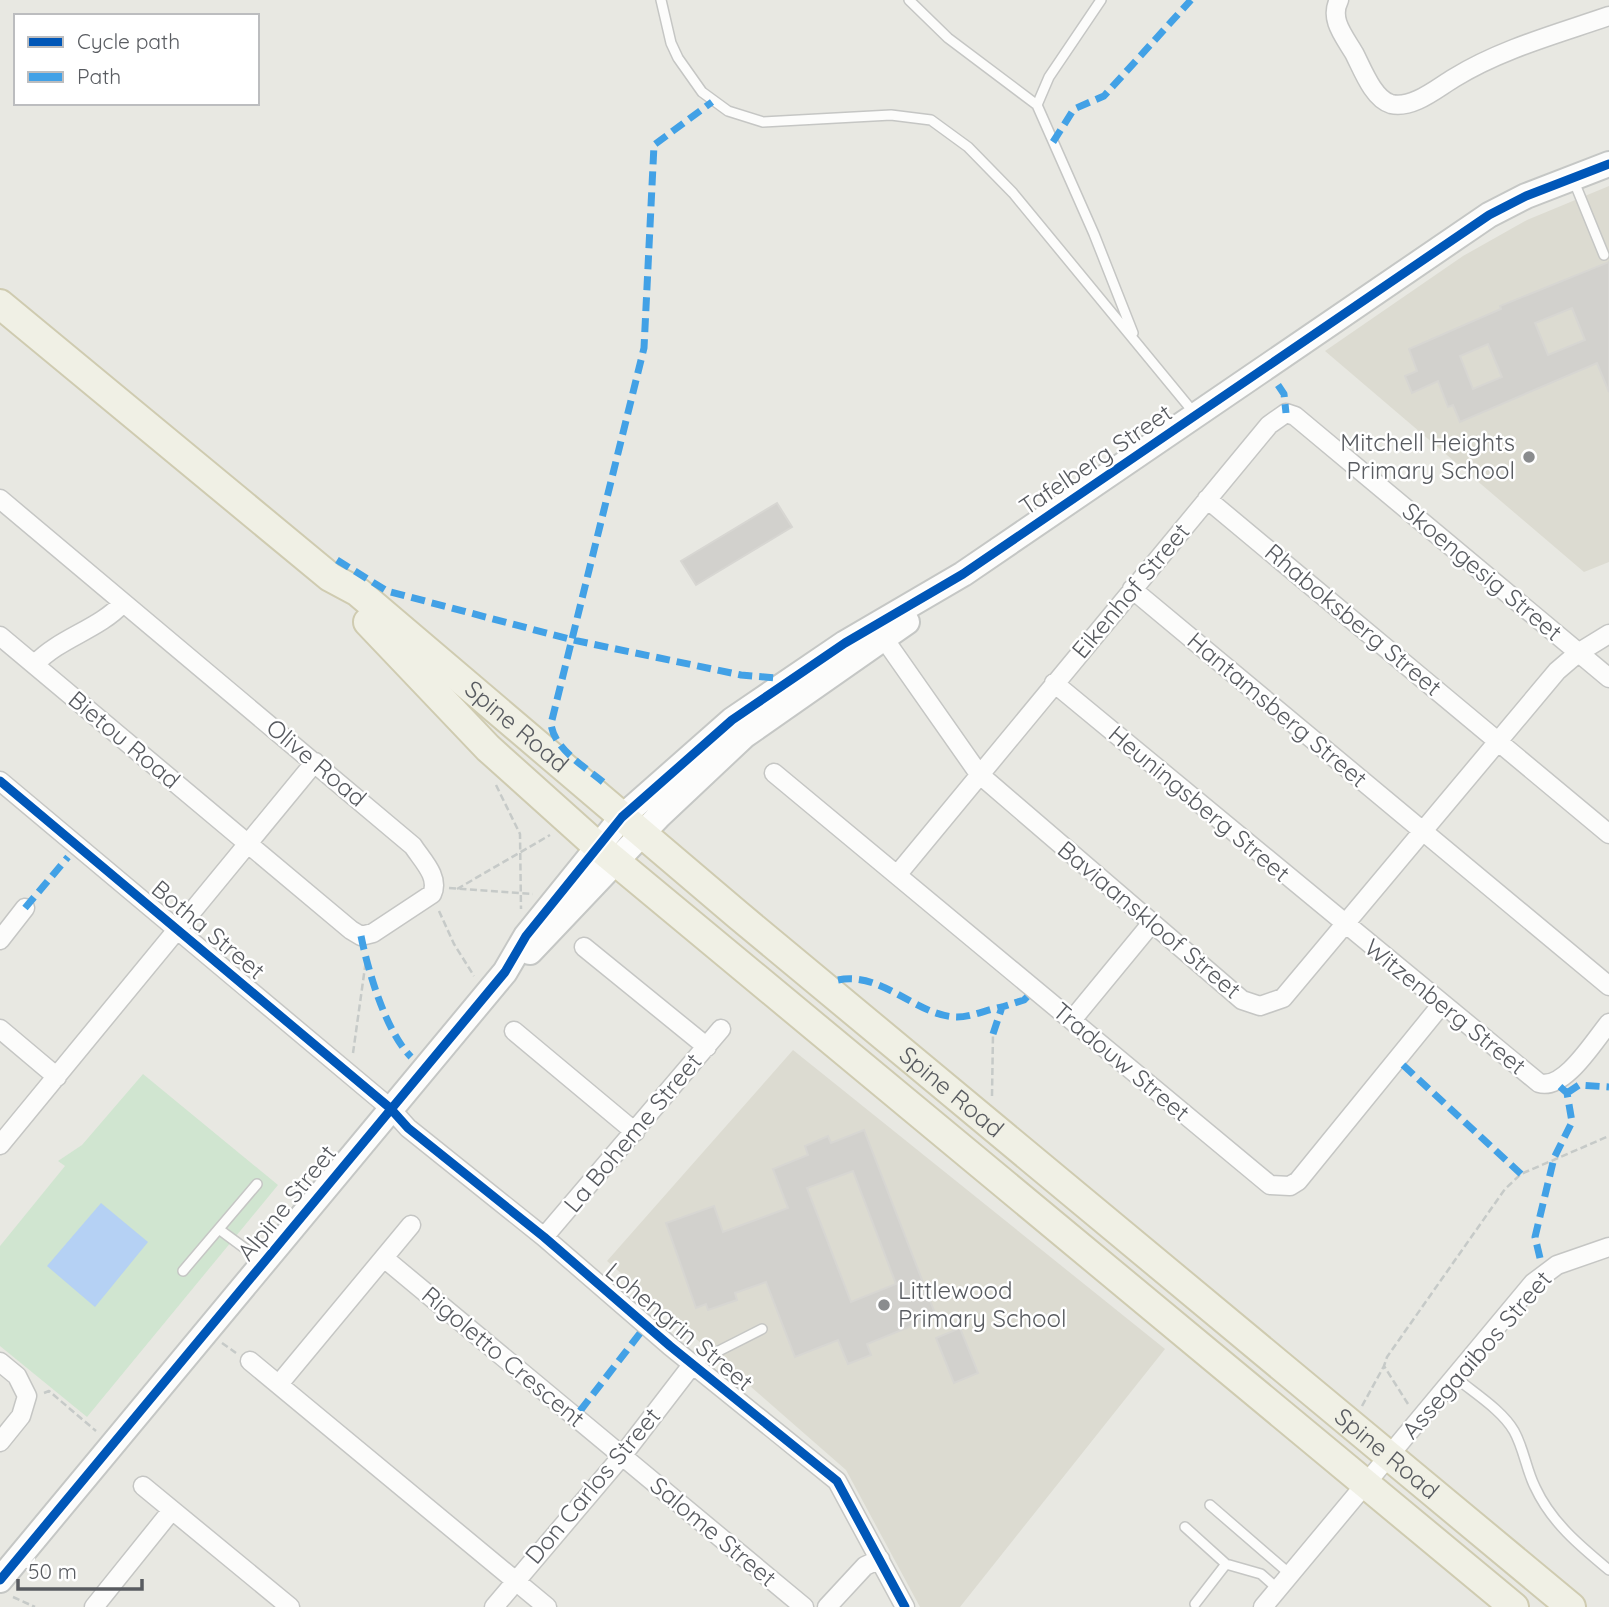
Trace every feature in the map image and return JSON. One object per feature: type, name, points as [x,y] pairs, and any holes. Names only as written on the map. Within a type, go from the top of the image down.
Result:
[{"type":"main road","name":"Spine Road","points":[[0,304],[330,577],[358,592],[632,825],[1571,1607]]},
{"type":"main road","name":"Spine Road","points":[[330,577],[350,603],[488,748],[607,853],[1514,1607]]},
{"type":"street","points":[[1339,0],[1335,9],[1338,24],[1375,90],[1384,101],[1394,105],[1407,104],[1427,95],[1505,53],[1609,16]]},
{"type":"street","name":"Tafelberg Street","points":[[607,853],[632,825],[744,736],[879,633],[955,587],[963,574],[1489,215],[1572,177],[1609,164]]},
{"type":"street","name":"Eikenhof Street","points":[[897,875],[1269,425],[1286,414]]},
{"type":"street","name":"Skoengesig Street","points":[[1286,414],[1295,416],[1609,678]]},
{"type":"street","name":"Olive Road","points":[[0,499],[413,846],[432,874],[434,890]]},
{"type":"street","name":"Rhaboksberg Street","points":[[1208,499],[1609,834]]},
{"type":"street","name":"Hantamsberg Street","points":[[1132,589],[1609,986]]},
{"type":"street","points":[[35,664],[53,646],[99,624],[123,603]]},
{"type":"street","name":"Baviaanskloof Street","points":[[879,633],[979,774],[1242,1000],[1260,1006],[1283,998],[1558,671],[1578,653],[1609,634]]},
{"type":"street","name":"Bietou Road","points":[[0,636],[247,844]]},
{"type":"street","name":"Heuningsberg Street","points":[[1054,683],[1344,924]]},
{"type":"street","points":[[0,1145],[315,762]]},
{"type":"street","name":"Tradouw Street","points":[[774,773],[1259,1176],[1280,1188],[1298,1181],[1442,1004]]},
{"type":"street","name":"Botha Street","points":[[0,781],[390,1108]]},
{"type":"street","points":[[247,844],[361,936],[373,933],[434,890]]},
{"type":"street","name":"Alpine Street","points":[[6,1588],[264,1262],[505,972],[526,936],[607,853]]},
{"type":"street","points":[[0,940],[25,908]]},
{"type":"street","points":[[1072,1020],[1151,924]]},
{"type":"street","name":"Witzenberg Street","points":[[1344,924],[1543,1085],[1563,1079],[1609,1023]]},
{"type":"street","points":[[584,947],[707,1047]]},
{"type":"street","points":[[0,1029],[57,1077]]},
{"type":"street","name":"La Boheme Street","points":[[544,1237],[721,1029]]},
{"type":"street","points":[[514,1031],[635,1132]]},
{"type":"street","name":"Lohengrin Street","points":[[390,1108],[408,1128],[544,1237],[692,1365],[837,1481],[905,1607]]},
{"type":"street","points":[[279,1384],[411,1226]]},
{"type":"street","name":"Assegaaibos Street","points":[[1264,1607],[1544,1272],[1576,1256],[1609,1247]]},
{"type":"street","name":"Rigoletto Crescent","points":[[384,1258],[622,1456]]},
{"type":"street","points":[[248,1360],[547,1607]]},
{"type":"street","points":[[0,1362],[17,1376],[27,1396],[21,1416],[0,1442]]},
{"type":"street","name":"Don Carlos Street","points":[[494,1607],[622,1456],[692,1365]]},
{"type":"street","name":"Salome Street","points":[[622,1456],[804,1607]]},
{"type":"street","points":[[143,1486],[290,1607]]},
{"type":"street","points":[[94,1607],[172,1510]]},
{"type":"street","points":[[827,1607],[865,1566],[880,1559]]},
{"type":"lane","points":[[660,0],[671,43],[678,58],[702,92],[728,111],[763,122],[891,115],[931,120],[968,147],[1013,193],[1196,415]]},
{"type":"lane","points":[[909,0],[948,38],[1037,105],[1094,234],[1136,341]]},
{"type":"lane","points":[[1037,105],[1049,77],[1101,0]]},
{"type":"lane","points":[[1572,177],[1604,255]]},
{"type":"lane","points":[[183,1271],[257,1184]]},
{"type":"lane","points":[[220,1230],[264,1262]]},
{"type":"lane","points":[[692,1365],[762,1329]]},
{"type":"lane","points":[[1455,1377],[1507,1421],[1521,1446],[1533,1485],[1546,1508],[1572,1540],[1609,1570]]},
{"type":"lane","points":[[1210,1506],[1291,1574]]},
{"type":"lane","points":[[1185,1527],[1226,1564],[1261,1574],[1279,1589]]},
{"type":"lane","points":[[1195,1604],[1226,1564]]},
{"type":"path","points":[[493,780],[517,826],[523,852],[518,918]]},
{"type":"path","points":[[457,889],[554,832]]},
{"type":"path","points":[[476,979],[454,944],[434,890],[536,894]]},
{"type":"path","points":[[351,1056],[355,1049],[366,960]]},
{"type":"path","points":[[992,1034],[992,1106]]},
{"type":"path","points":[[1359,1412],[1397,1338],[1505,1189],[1521,1174],[1609,1136]]},
{"type":"path","points":[[222,1343],[248,1360]]},
{"type":"path","points":[[1384,1366],[1413,1411]]},
{"type":"path","points":[[27,1396],[50,1391],[99,1433]]},
{"type":"path","points":[[6,1588],[19,1602],[35,1607]]},
{"type":"shaded area","name":"Mitchell Heights Primary School","points":[[1609,186],[1609,562],[1584,572],[1325,351],[1463,256],[1527,220]]},
{"type":"shaded area","name":"Littlewood Primary School","points":[[793,1050],[1165,1349],[960,1607],[920,1607],[846,1470],[607,1261]]},
{"type":"green space","points":[[143,1074],[278,1185],[87,1417],[0,1346],[0,1246],[65,1166],[58,1161],[82,1145]]},
{"type":"water","points":[[101,1203],[148,1242],[95,1307],[47,1266]]},
{"type":"building","points":[[1609,262],[1609,392],[1597,363],[1460,422],[1453,405],[1448,407],[1438,381],[1412,393],[1405,376],[1417,371],[1409,349],[1501,309],[1500,306]],"holes":[[[1572,308],[1585,340],[1548,355],[1535,323]],[[1488,344],[1502,377],[1473,389],[1460,356]]]},
{"type":"building","points":[[777,503],[792,527],[696,585],[681,561]]},
{"type":"building","points":[[864,1130],[936,1316],[867,1344],[871,1355],[848,1364],[838,1340],[795,1357],[766,1282],[735,1293],[737,1300],[708,1310],[706,1304],[696,1308],[666,1223],[714,1206],[723,1232],[788,1208],[773,1169],[808,1155],[805,1146],[828,1136],[831,1143]],"holes":[[[853,1171],[896,1284],[851,1302],[807,1188]]]},
{"type":"building","points":[[960,1328],[978,1373],[954,1383],[936,1338]]},
{"type":"marked path","points":[[1053,142],[1074,109],[1104,96],[1191,0]]},
{"type":"marked path","points":[[603,782],[564,749],[553,733],[551,724],[644,348],[654,145],[712,102]]},
{"type":"marked path","points":[[1278,385],[1284,394],[1286,413]]},
{"type":"marked path","points":[[337,560],[387,591],[573,640],[741,675],[775,678]]},
{"type":"marked path","points":[[25,908],[68,857]]},
{"type":"marked path","points":[[361,936],[373,983],[386,1017],[411,1057]]},
{"type":"marked path","points":[[838,980],[869,982],[926,1009],[955,1017],[1002,1007]]},
{"type":"marked path","points":[[993,1034],[1002,1007],[1024,1000],[1029,995]]},
{"type":"marked path","points":[[1403,1065],[1521,1174]]},
{"type":"marked path","points":[[1540,1258],[1535,1237],[1554,1158],[1572,1122],[1567,1093],[1556,1083]]},
{"type":"marked path","points":[[1567,1093],[1579,1085],[1609,1087]]},
{"type":"marked path","points":[[580,1411],[641,1332]]},
{"type":"cycle path","points":[[0,1580],[505,972],[526,936],[622,817],[732,720],[845,643],[963,574],[1489,215],[1526,196],[1609,164]]},
{"type":"cycle path","points":[[0,781],[390,1108],[408,1128],[544,1237],[670,1346],[837,1481],[905,1607]]},
{"type":"place","name":"Mitchell Heights Primary School","points":[[1529,457]]},
{"type":"place","name":"Littlewood Primary School","points":[[884,1305]]}]
